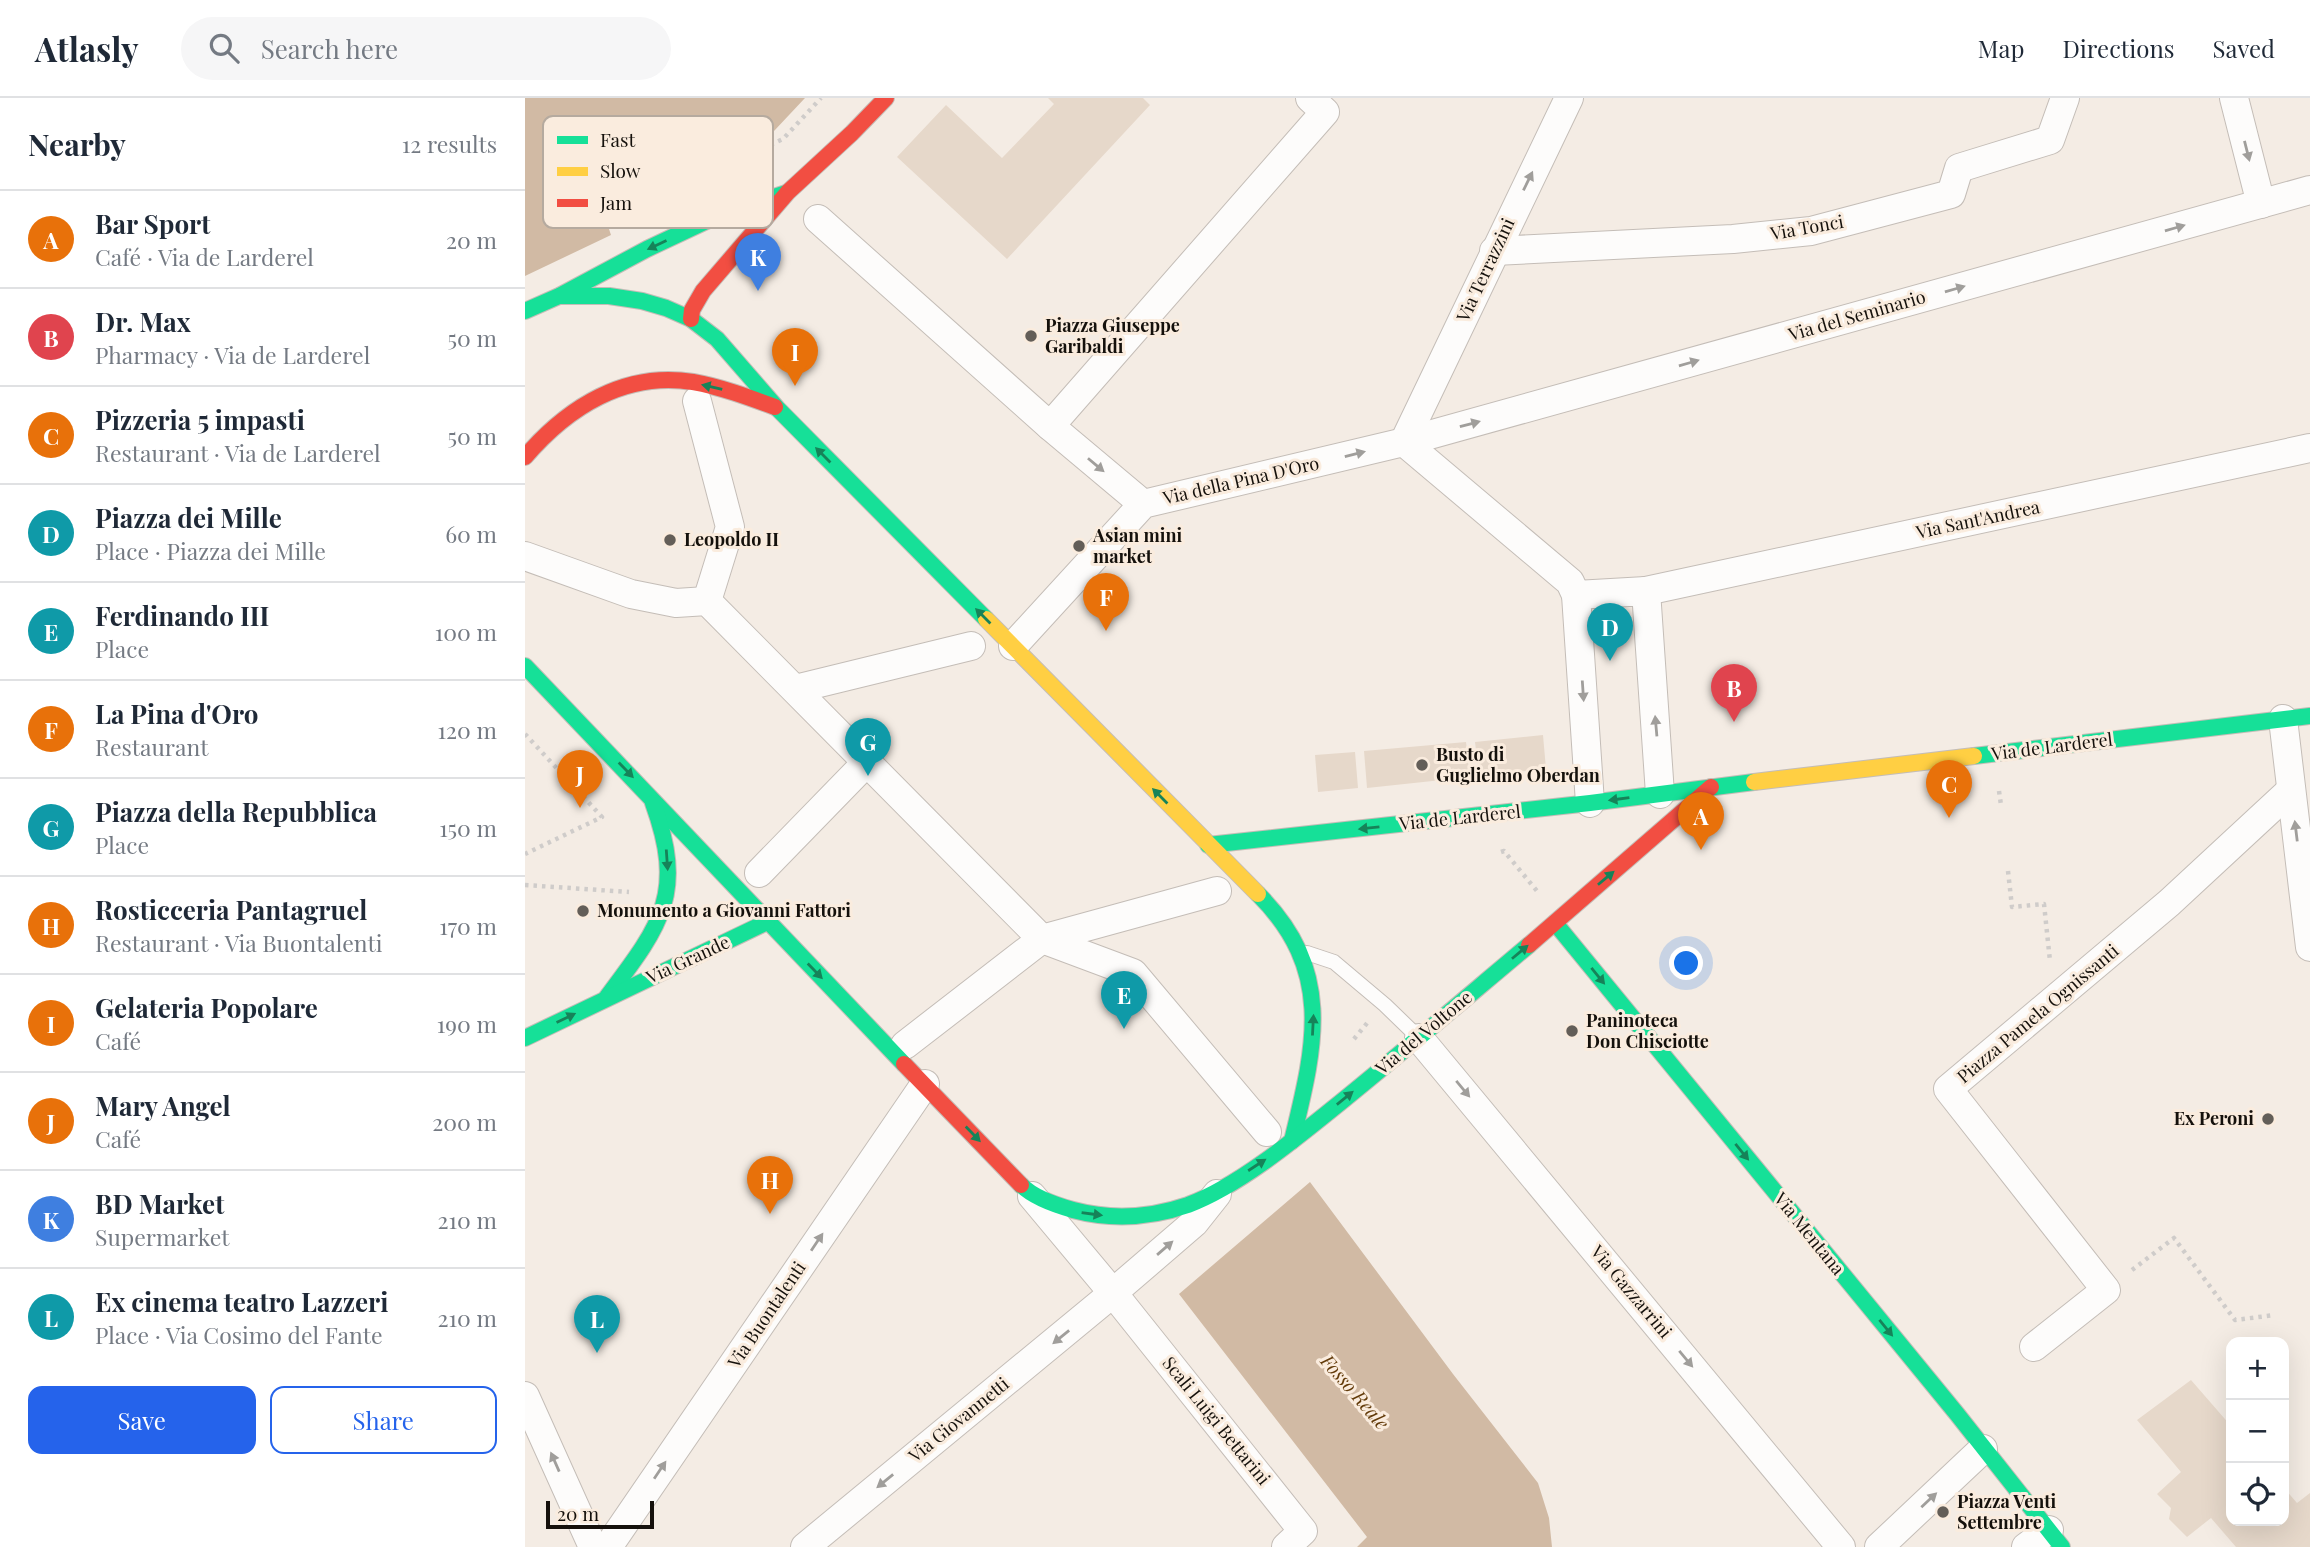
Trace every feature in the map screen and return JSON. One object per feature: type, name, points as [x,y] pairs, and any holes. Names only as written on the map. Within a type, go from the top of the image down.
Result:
[{"type":"main road","points":[[773,209],[886,98]]},
{"type":"main road","points":[[773,197],[788,192]]},
{"type":"main road","points":[[525,312],[692,228]]},
{"type":"main road","points":[[691,319],[692,310],[703,291],[757,228]]},
{"type":"main road","points":[[559,296],[608,296],[642,301],[691,319],[717,339],[777,408],[1269,906],[1300,951],[1312,990],[1314,1014],[1305,1087],[1280,1136]]},
{"type":"main road","points":[[525,457],[545,428],[585,402],[634,384],[684,381],[722,389],[777,408]]},
{"type":"main road","points":[[527,665],[767,922],[1028,1192]]},
{"type":"main road","name":"Via de Larderel","points":[[1208,845],[1590,803],[2297,718]]},
{"type":"main road","points":[[1555,923],[1711,787]]},
{"type":"main road","name":"Via Grande","points":[[607,998],[650,934],[667,895],[665,837],[650,795]]},
{"type":"main road","name":"Via Grande","points":[[525,1038],[767,922]]},
{"type":"main road","name":"Via del Voltone","points":[[1028,1192],[1073,1211],[1136,1217],[1187,1205],[1221,1189],[1280,1136],[1419,1038],[1555,923]]},
{"type":"main road","name":"Via Mentana","points":[[1555,923],[2056,1539]]},
{"type":"street","points":[[1050,426],[1325,112],[1310,98]]},
{"type":"street","name":"Via Terrazzini","points":[[1404,442],[1493,251],[1569,98]]},
{"type":"street","name":"Via Tonci","points":[[1493,251],[1733,239],[1811,231],[1951,194],[1959,168],[2050,140],[2064,98]]},
{"type":"street","points":[[2234,98],[2261,204]]},
{"type":"street","name":"Via del Seminario","points":[[1404,442],[2310,190]]},
{"type":"street","points":[[818,219],[1050,426],[1143,504]]},
{"type":"street","points":[[697,401],[730,527],[707,601]]},
{"type":"street","points":[[1404,442],[1570,582],[1576,595],[1590,803]]},
{"type":"street","name":"Via della Pina D'Oro","points":[[1013,646],[1143,504],[1404,442]]},
{"type":"street","name":"Via Sant'Andrea","points":[[1576,595],[1646,591],[2310,448]]},
{"type":"street","points":[[525,556],[631,594],[676,603],[707,601],[1042,939],[1133,973],[1280,1136]]},
{"type":"street","points":[[1646,591],[1660,794]]},
{"type":"street","points":[[795,689],[971,646]]},
{"type":"street","points":[[2297,718],[2291,790],[2310,947]]},
{"type":"street","points":[[759,873],[867,762]]},
{"type":"street","name":"Piazza Pamela Ognissanti","points":[[2106,1290],[1948,1089],[2169,904],[2291,790]]},
{"type":"street","points":[[905,1045],[1042,939],[1217,891]]},
{"type":"street","name":"Via Gazzarrini","points":[[1419,1038],[1841,1547]]},
{"type":"street","name":"Via Buontalenti","points":[[608,1547],[925,1084]]},
{"type":"street","name":"Via Giovannetti","points":[[805,1547],[1113,1293],[1194,1223],[1221,1189]]},
{"type":"street","points":[[1028,1192],[1113,1293]]},
{"type":"street","points":[[2033,1347],[2106,1290]]},
{"type":"street","name":"Scali Luigi Bettarini","points":[[1113,1293],[1303,1531],[1286,1547]]},
{"type":"street","points":[[525,1396],[593,1547]]},
{"type":"street","points":[[1879,1547],[1983,1449]]},
{"type":"street","points":[[2026,1547],[2056,1539]]},
{"type":"lane","points":[[1300,951],[1334,962],[1419,1038]]},
{"type":"path","points":[[773,144],[783,139],[821,98]]},
{"type":"path","points":[[525,734],[602,817],[525,853]]},
{"type":"path","points":[[1999,791],[2001,805]]},
{"type":"path","points":[[1504,851],[1537,891]]},
{"type":"path","points":[[2008,871],[2012,907],[2044,904],[2054,1000]]},
{"type":"path","points":[[525,885],[633,892]]},
{"type":"path","points":[[1347,1048],[1370,1019]]},
{"type":"path","points":[[2106,1290],[2174,1238],[2235,1320],[2275,1315]]},
{"type":"shaded area","points":[[1048,98],[1143,98],[1150,105],[1007,259],[897,157],[946,105],[1002,158],[1054,104]]},
{"type":"shaded area","points":[[1543,735],[1546,769],[1479,776],[1475,742]]},
{"type":"shaded area","points":[[1466,742],[1470,777],[1367,788],[1364,751]]},
{"type":"shaded area","points":[[1355,752],[1358,788],[1318,792],[1315,755]]},
{"type":"shaded area","points":[[2191,1380],[2226,1420],[2226,1526],[2289,1526],[2289,1494],[2297,1503],[2310,1493],[2310,1547],[2236,1547],[2211,1518],[2187,1537],[2169,1519],[2171,1508],[2157,1494],[2181,1472],[2137,1420]]},
{"type":"water","points":[[525,98],[805,98],[773,131],[773,116],[543,116],[543,228],[609,228],[611,235],[525,276]]},
{"type":"water","name":"Fosso Reale","points":[[1310,1182],[1538,1483],[1549,1518],[1552,1547],[1357,1547],[1367,1537],[1179,1294]]},
{"type":"traffic: fast","points":[[773,197],[786,193]]},
{"type":"traffic: fast","points":[[561,295],[692,228]]},
{"type":"traffic: fast","points":[[525,311],[559,296],[609,296],[642,301],[691,319],[717,339],[777,408],[986,619]]},
{"type":"traffic: fast","points":[[525,666],[904,1064]]},
{"type":"traffic: fast","points":[[1974,756],[2310,716]]},
{"type":"traffic: fast","points":[[1208,845],[1754,782]]},
{"type":"traffic: fast","points":[[607,997],[642,949],[663,907],[667,862],[663,835],[653,803]]},
{"type":"traffic: fast","points":[[1258,894],[1283,923],[1299,952],[1309,981],[1312,1041],[1292,1141]]},
{"type":"traffic: fast","points":[[525,1038],[767,922]]},
{"type":"traffic: fast","points":[[1555,923],[1957,1414],[2062,1547]]},
{"type":"traffic: fast","points":[[1021,1185],[1038,1197],[1059,1206],[1116,1216],[1159,1213],[1207,1197],[1248,1173],[1307,1130],[1529,945]]},
{"type":"traffic: slow","points":[[986,619],[1258,894]]},
{"type":"traffic: slow","points":[[1754,782],[1974,756]]},
{"type":"traffic: jam","points":[[773,209],[886,98]]},
{"type":"traffic: jam","points":[[691,319],[692,310],[703,291],[757,228]]},
{"type":"traffic: jam","points":[[525,457],[579,408],[621,388],[644,382],[693,382],[724,389],[775,407]]},
{"type":"traffic: jam","points":[[1529,945],[1711,787]]},
{"type":"traffic: jam","points":[[904,1064],[1021,1185]]},
{"type":"place","name":"BD Market","points":[[758,291]]},
{"type":"place","name":"Piazza Giuseppe Garibaldi","points":[[1031,336]]},
{"type":"place","name":"Gelateria Popolare","points":[[795,386]]},
{"type":"place","name":"Leopoldo II","points":[[670,540]]},
{"type":"place","name":"Asian mini market","points":[[1079,546]]},
{"type":"place","name":"La Pina d'Oro","points":[[1106,631]]},
{"type":"place","name":"Piazza dei Mille","points":[[1610,661]]},
{"type":"place","name":"Dr. Max","points":[[1734,722]]},
{"type":"place","name":"Busto di Guglielmo Oberdan","points":[[1422,765]]},
{"type":"place","name":"Piazza della Repubblica","points":[[868,776]]},
{"type":"place","name":"Mary Angel","points":[[580,808]]},
{"type":"place","name":"Pizzeria 5 impasti","points":[[1949,818]]},
{"type":"place","name":"Bar Sport","points":[[1701,850]]},
{"type":"place","name":"Monumento a Giovanni Fattori","points":[[583,911]]},
{"type":"place","name":"Ferdinando III","points":[[1124,1029]]},
{"type":"place","name":"Paninoteca Don Chisciotte","points":[[1572,1031]]},
{"type":"place","name":"Ex Peroni","points":[[2268,1119]]},
{"type":"place","name":"Rosticceria Pantagruel","points":[[770,1214]]},
{"type":"place","name":"Ex cinema teatro Lazzeri","points":[[597,1353]]},
{"type":"place","name":"Piazza Venti Settembre","points":[[1943,1512]]}]
